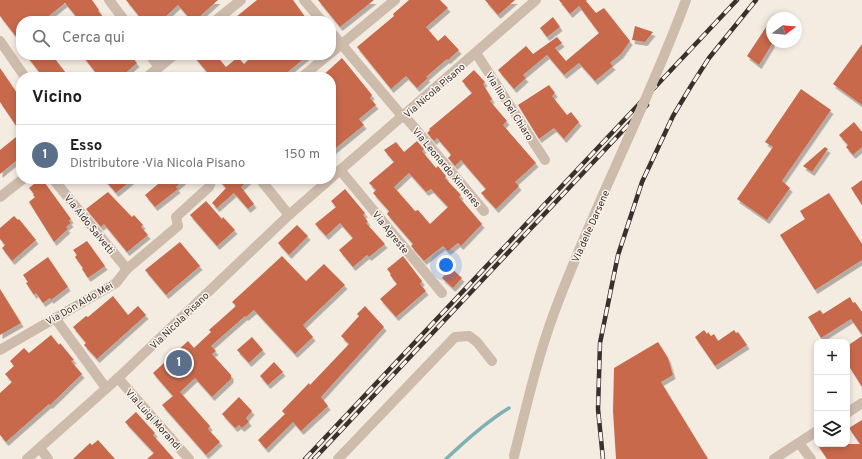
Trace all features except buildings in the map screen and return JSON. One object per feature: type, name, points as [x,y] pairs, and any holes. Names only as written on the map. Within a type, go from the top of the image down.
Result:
[{"type":"street","points":[[109,0],[121,16]]},
{"type":"street","points":[[221,16],[241,0]]},
{"type":"street","points":[[304,0],[318,16]]},
{"type":"street","points":[[336,48],[395,0]]},
{"type":"street","name":"Via Nicola Pisano","points":[[336,174],[536,0]]},
{"type":"street","name":"Via delle Darsene","points":[[514,457],[539,359],[554,312],[574,262],[669,47],[686,0]]},
{"type":"street","name":"Via Leonardo Ximenes","points":[[336,38],[403,117],[408,120],[484,211]]},
{"type":"street","points":[[0,41],[22,72]]},
{"type":"street","name":"Via Ilio Del Chiaro","points":[[476,53],[545,160]]},
{"type":"street","points":[[154,60],[159,67]]},
{"type":"street","points":[[152,72],[168,60]]},
{"type":"street","points":[[308,72],[322,60]]},
{"type":"street","name":"Via Agreste","points":[[340,170],[442,294]]},
{"type":"street","points":[[0,197],[16,184]]},
{"type":"street","name":"Via Aldo Salvetti","points":[[57,184],[127,269]]},
{"type":"street","name":"Via Don Aldo Mei","points":[[0,350],[116,283],[127,269],[178,226],[176,217],[209,187],[210,184]]},
{"type":"street","points":[[264,184],[289,214]]},
{"type":"street","name":"Via Nicola Pisano","points":[[27,459],[118,378],[289,214],[324,184]]},
{"type":"street","points":[[55,318],[106,388]]},
{"type":"street","points":[[338,459],[455,337],[469,336],[477,342],[492,361]]},
{"type":"street","name":"Via Luigi Morandi","points":[[118,378],[190,459]]},
{"type":"street","points":[[849,411],[862,403]]},
{"type":"street","points":[[774,459],[814,434]]},
{"type":"street","points":[[799,443],[810,459]]},
{"type":"street","points":[[40,448],[48,459]]},
{"type":"waterway","points":[[446,459],[500,413],[509,408]]},
{"type":"railway","points":[[305,459],[737,0]]},
{"type":"railway","points":[[603,459],[598,409],[600,343],[618,255],[642,182],[673,116],[691,86],[709,58],[756,0]]},
{"type":"railway","points":[[314,459],[647,105]]},
{"type":"place","name":"Esso","points":[[179,363]]}]
